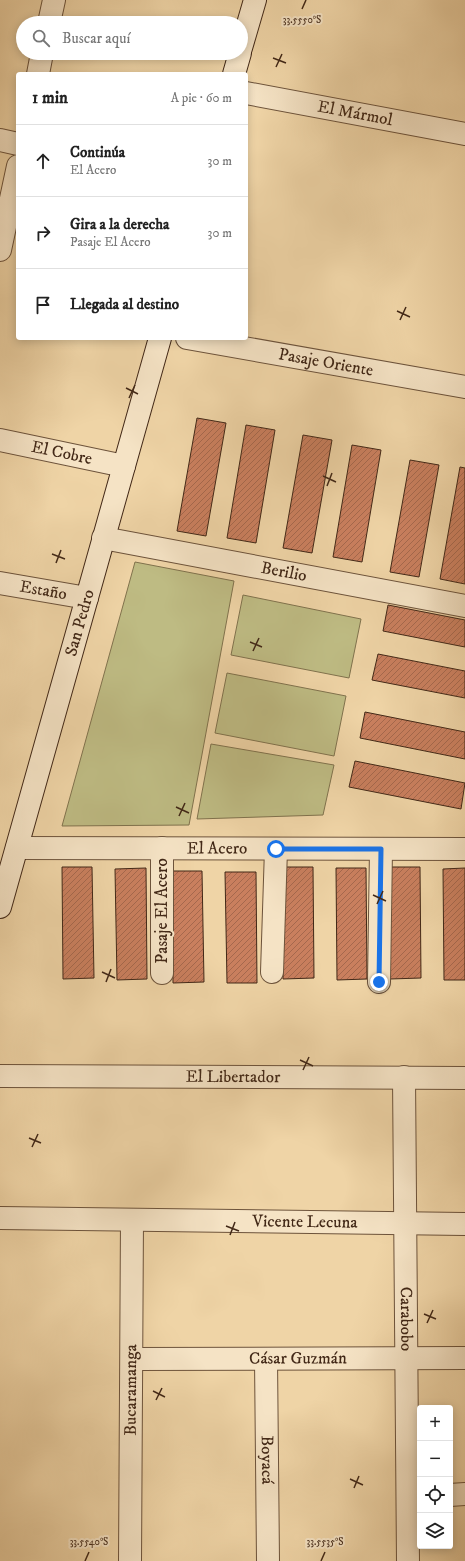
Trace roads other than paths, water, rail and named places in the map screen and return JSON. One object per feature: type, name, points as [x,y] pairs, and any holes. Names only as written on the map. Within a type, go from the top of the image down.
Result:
[{"type":"street","points":[[51,16],[54,0]]},
{"type":"street","points":[[248,24],[255,0]]},
{"type":"street","points":[[38,72],[41,60]]},
{"type":"street","points":[[235,72],[238,60]]},
{"type":"street","name":"El Mármol","points":[[248,93],[465,134]]},
{"type":"street","points":[[0,140],[16,144]]},
{"type":"street","points":[[0,250],[16,175]]},
{"type":"street","name":"San Pedro","points":[[0,907],[159,340]]},
{"type":"street","name":"Pasaje Oriente","points":[[198,340],[465,387]]},
{"type":"street","name":"El Cobre","points":[[0,440],[124,466]]},
{"type":"street","name":"Berilio","points":[[104,538],[465,606]]},
{"type":"street","name":"Estaño","points":[[0,583],[87,598]]},
{"type":"street","name":"El Acero","points":[[17,848],[465,850]]},
{"type":"street","name":"Pasaje El Acero","points":[[162,848],[162,973]]},
{"type":"street","points":[[272,972],[276,849]]},
{"type":"street","points":[[379,982],[381,849]]},
{"type":"street","name":"El Libertador","points":[[0,1076],[465,1078]]},
{"type":"street","name":"Carabobo","points":[[404,1077],[406,1359],[414,1495],[408,1561]]},
{"type":"street","name":"Vicente Lecuna","points":[[0,1218],[465,1224]]},
{"type":"street","name":"Bucaramanga","points":[[130,1561],[132,1220]]},
{"type":"street","name":"Cásar Guzmán","points":[[132,1359],[465,1358]]},
{"type":"street","name":"Boyacá","points":[[266,1359],[268,1561]]},
{"type":"street","points":[[453,1495],[465,1494]]}]
